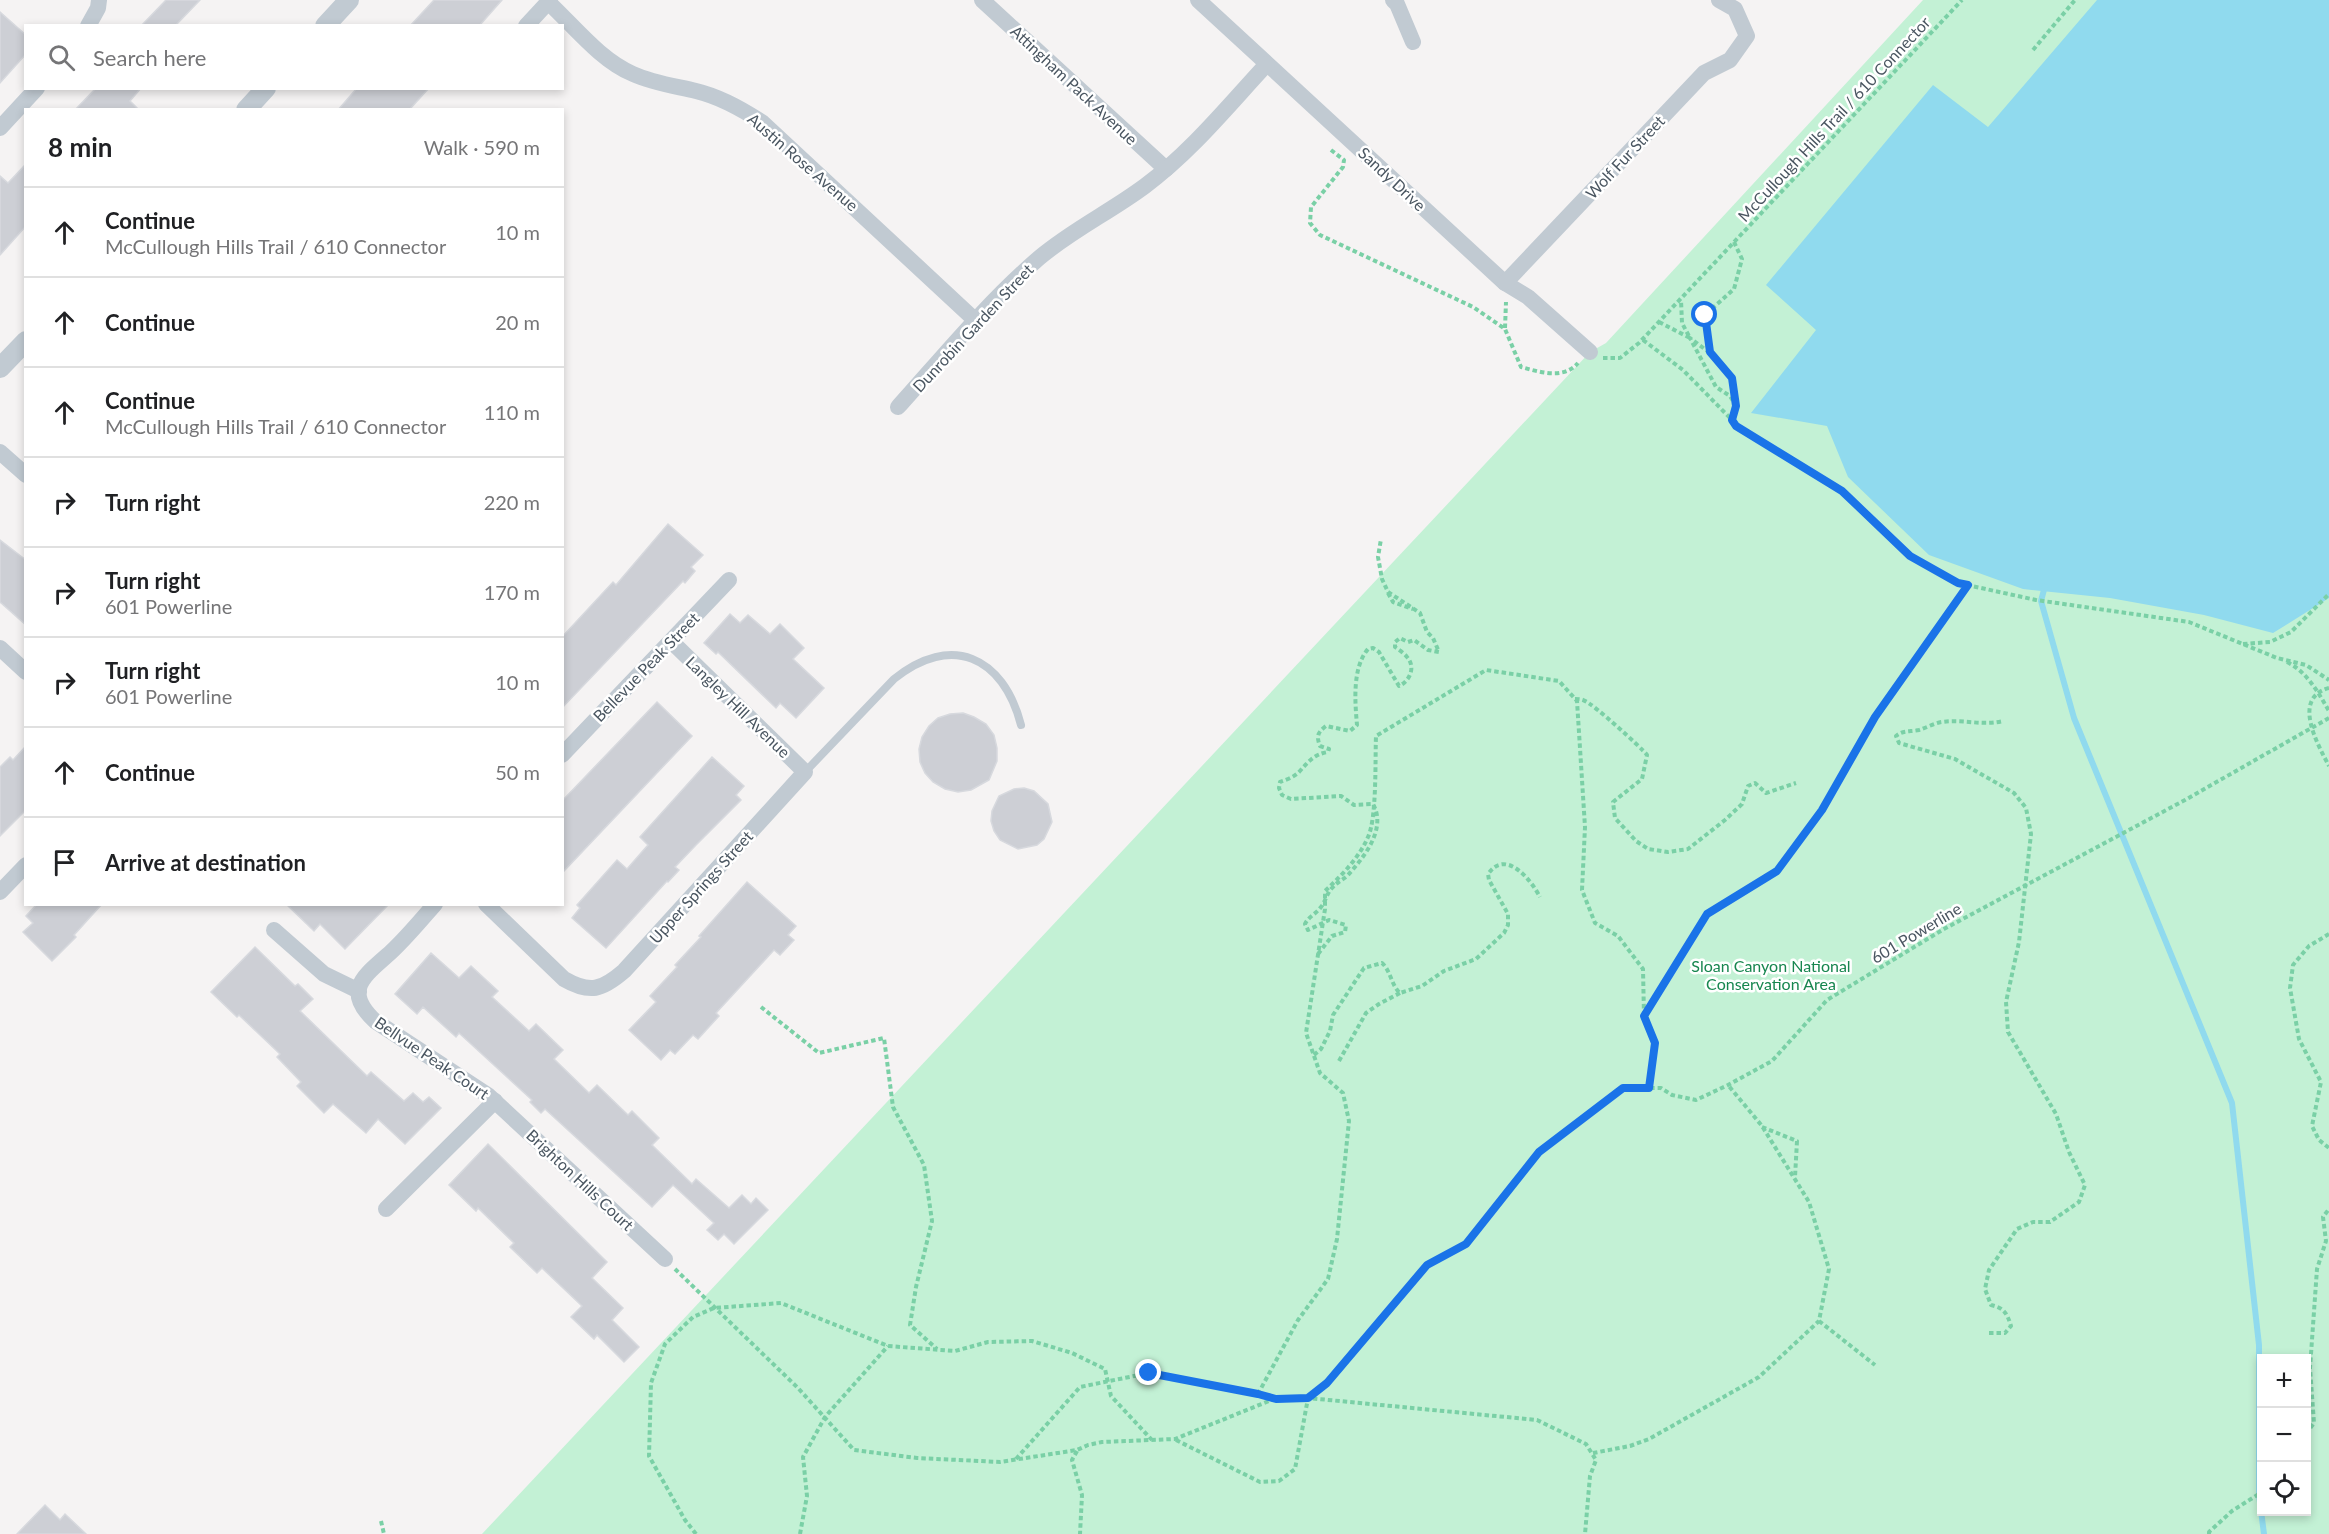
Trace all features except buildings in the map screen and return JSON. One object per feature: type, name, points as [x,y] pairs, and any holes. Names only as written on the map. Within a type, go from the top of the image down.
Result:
[{"type":"street","points":[[89,24],[98,8],[99,0]]},
{"type":"street","name":"Attingham Pack Avenue","points":[[982,0],[1166,169]]},
{"type":"street","name":"Sandy Drive","points":[[1198,0],[1505,283],[1528,297],[1590,352]]},
{"type":"street","points":[[1393,0],[1397,4],[1413,42]]},
{"type":"street","name":"Wolf Fur Street","points":[[1505,283],[1704,73],[1730,60],[1747,36],[1736,9],[1719,0]]},
{"type":"street","points":[[528,24],[549,1]]},
{"type":"street","name":"Austin Rose Avenue","points":[[549,1],[598,49],[630,73],[649,81],[697,91],[723,100],[763,123],[976,321]]},
{"type":"street","name":"Dunrobin Garden Street","points":[[898,407],[976,321],[1041,256],[1070,234],[1124,202],[1166,169],[1267,64]]},
{"type":"street","points":[[1,125],[35,90]]},
{"type":"street","points":[[248,108],[264,90]]},
{"type":"street","points":[[0,368],[24,343]]},
{"type":"street","points":[[0,452],[24,473]]},
{"type":"street","name":"Bellevue Peak Street","points":[[564,753],[729,580]]},
{"type":"street","name":"Langley Hill Avenue","points":[[671,641],[805,772]]},
{"type":"street","points":[[0,648],[24,670]]},
{"type":"street","name":"Upper Springs Street","points":[[488,906],[564,979],[588,990],[601,987],[624,971],[805,772]]},
{"type":"street","points":[[0,892],[24,867]]},
{"type":"street","points":[[274,930],[324,974],[359,991],[359,984],[367,972],[391,952],[433,906]]},
{"type":"street","name":"Bellvue Peak Court","points":[[359,991],[362,1006],[375,1021],[462,1076],[495,1101]]},
{"type":"street","points":[[386,1209],[495,1101]]},
{"type":"street","name":"Brighton Hills Court","points":[[495,1101],[665,1259]]},
{"type":"lane","points":[[805,772],[894,679],[910,666],[928,658],[950,653],[971,658],[992,671],[1016,706],[1021,725]]},
{"type":"path","name":"McCullough Hills Trail / 610 Connector","points":[[1710,352],[1705,315],[1734,289],[1742,259],[1734,242],[1962,0]]},
{"type":"path","points":[[2033,50],[2075,0]]},
{"type":"path","points":[[1331,150],[1344,160],[1343,167],[1311,207],[1310,223],[1320,235],[1473,307],[1505,329],[1521,366],[1549,375],[1575,367],[1590,352],[1605,359],[1620,358],[1631,351],[1734,242]]},
{"type":"path","points":[[1681,299],[1682,323],[1716,387],[1730,396],[1736,406]]},
{"type":"path","points":[[1659,322],[1690,338],[1710,352],[1732,378],[1736,406],[1732,420]]},
{"type":"path","points":[[1643,340],[1683,370],[1736,426],[1842,491],[1910,556],[1958,583],[2036,600],[2189,622],[2296,667],[2318,693],[2329,711]]},
{"type":"path","points":[[1373,804],[1354,805],[1341,796],[1291,799],[1282,795],[1279,788],[1280,782],[1297,774],[1305,763],[1320,753],[1328,752],[1329,749],[1320,746],[1317,739],[1319,731],[1326,726],[1350,732],[1357,725],[1356,686],[1362,655],[1368,649],[1373,648],[1379,652],[1399,686],[1407,682],[1411,675],[1411,667],[1409,658],[1395,647],[1395,642],[1400,638],[1408,642],[1414,640],[1428,650],[1439,652],[1433,638],[1427,632],[1420,613],[1388,592],[1382,579],[1378,557],[1381,539]]},
{"type":"path","points":[[1644,1016],[1707,914],[1777,871],[1822,810],[1875,717],[1968,585]]},
{"type":"path","points":[[2240,644],[2270,642],[2291,632],[2329,594]]},
{"type":"path","points":[[2277,658],[2306,665],[2329,680]]},
{"type":"path","points":[[1258,1394],[1298,1320],[1328,1279],[1337,1239],[1349,1121],[1343,1093],[1320,1073],[1306,1033],[1325,891],[1346,872],[1369,835],[1373,804],[1376,735],[1486,670],[1559,681],[1577,701],[1585,827],[1582,890],[1595,923],[1618,936],[1643,969],[1644,1016],[1655,1043],[1649,1088]]},
{"type":"path","points":[[2329,688],[2318,693],[2309,709],[2310,727],[2329,766]]},
{"type":"path","points":[[1575,699],[1586,701],[1640,745],[1647,755],[1642,779],[1613,802],[1615,819],[1636,841],[1648,849],[1668,852],[1688,849],[1742,804],[1748,786],[1755,783],[1766,793],[1796,783]]},
{"type":"path","name":"601 Powerline","points":[[1308,1398],[1327,1383],[1427,1265],[1466,1244],[1539,1152],[1623,1088],[1661,1088],[1672,1095],[1696,1100],[1728,1085],[1772,1061],[1827,1000],[1944,929],[2185,800],[2329,718]]},
{"type":"path","points":[[1989,1333],[2005,1333],[2011,1326],[2008,1315],[2001,1307],[1991,1305],[1985,1289],[1989,1270],[2017,1229],[2033,1222],[2050,1222],[2079,1202],[2085,1185],[2069,1152],[2056,1114],[2008,1032],[2006,1002],[2019,942],[2031,834],[2026,808],[2014,793],[1955,759],[1899,743],[1896,736],[1901,732],[1918,730],[1941,722],[1964,721],[1987,725],[2003,721]]},
{"type":"path","points":[[1339,1061],[1366,1013],[1400,993],[1422,986],[1444,970],[1476,959],[1504,933],[1508,925],[1508,914],[1489,880],[1488,874],[1491,870],[1498,865],[1510,865],[1521,870],[1540,897]]},
{"type":"path","points":[[1317,954],[1332,936],[1345,932],[1347,928],[1346,925],[1333,920],[1308,930],[1305,926],[1307,919],[1319,910],[1325,900]]},
{"type":"path","points":[[2329,934],[2308,946],[2293,965],[2290,988],[2299,1039],[2321,1082],[2312,1126],[2319,1140],[2329,1148]]},
{"type":"path","points":[[1314,1055],[1321,1048],[1330,1031],[1333,1015],[1364,968],[1382,963],[1386,966],[1394,988],[1400,993]]},
{"type":"path","points":[[761,1007],[819,1053],[884,1038],[893,1107],[924,1166],[932,1221],[916,1287],[910,1325],[937,1350]]},
{"type":"path","points":[[1593,1453],[1630,1446],[1648,1439],[1759,1377],[1819,1321],[1829,1269],[1809,1202],[1762,1126],[1728,1085]]},
{"type":"path","points":[[1762,1126],[1797,1141],[1794,1179]]},
{"type":"path","points":[[2311,1428],[2314,1423],[2310,1357],[2317,1269],[2326,1241],[2323,1217],[2329,1209]]},
{"type":"path","points":[[665,1259],[825,1417],[854,1450],[917,1458],[1000,1462],[1077,1450],[1102,1442],[1176,1439],[1276,1399]]},
{"type":"path","points":[[696,1534],[685,1520],[649,1456],[651,1383],[665,1344],[693,1317],[714,1308],[781,1303],[888,1346],[955,1351],[988,1342],[1032,1341],[1072,1353],[1105,1370],[1111,1396],[1153,1440]]},
{"type":"path","points":[[1819,1321],[1875,1365]]},
{"type":"path","points":[[800,1534],[807,1496],[803,1456],[825,1417],[888,1346]]},
{"type":"path","points":[[1016,1460],[1080,1387],[1149,1373],[1276,1399],[1308,1398],[1537,1420],[1586,1444],[1596,1460],[1590,1476],[1585,1534]]},
{"type":"path","points":[[1176,1439],[1260,1482],[1280,1481],[1295,1469],[1308,1398]]},
{"type":"path","points":[[1077,1450],[1072,1461],[1082,1495],[1080,1534]]},
{"type":"path","points":[[2209,1534],[2232,1511],[2257,1495]]},
{"type":"path","points":[[381,1521],[384,1534]]},
{"type":"green space","name":"Sloan Canyon National Conservation Area","points":[[1923,0],[2329,0],[2329,1534],[482,1534],[1590,352],[1606,343]]},
{"type":"water","points":[[2097,0],[2329,0],[2329,598],[2273,633],[2204,615],[2110,598],[2023,589],[1929,555],[1848,477],[1827,426],[1751,413],[1816,330],[1766,285],[1933,85],[1988,127]]},
{"type":"waterway","points":[[2045,586],[2041,601],[2074,718],[2232,1103],[2259,1345],[2259,1495],[2264,1534]]},
{"type":"route","points":[[1149,1373],[1276,1399],[1308,1398],[1327,1383],[1427,1265],[1466,1244],[1539,1152],[1623,1088],[1649,1088],[1655,1043],[1644,1016],[1707,914],[1777,871],[1822,810],[1875,717],[1968,585],[1958,583],[1910,556],[1842,491],[1736,426],[1732,420],[1736,406],[1732,378],[1710,352],[1705,315]]}]
